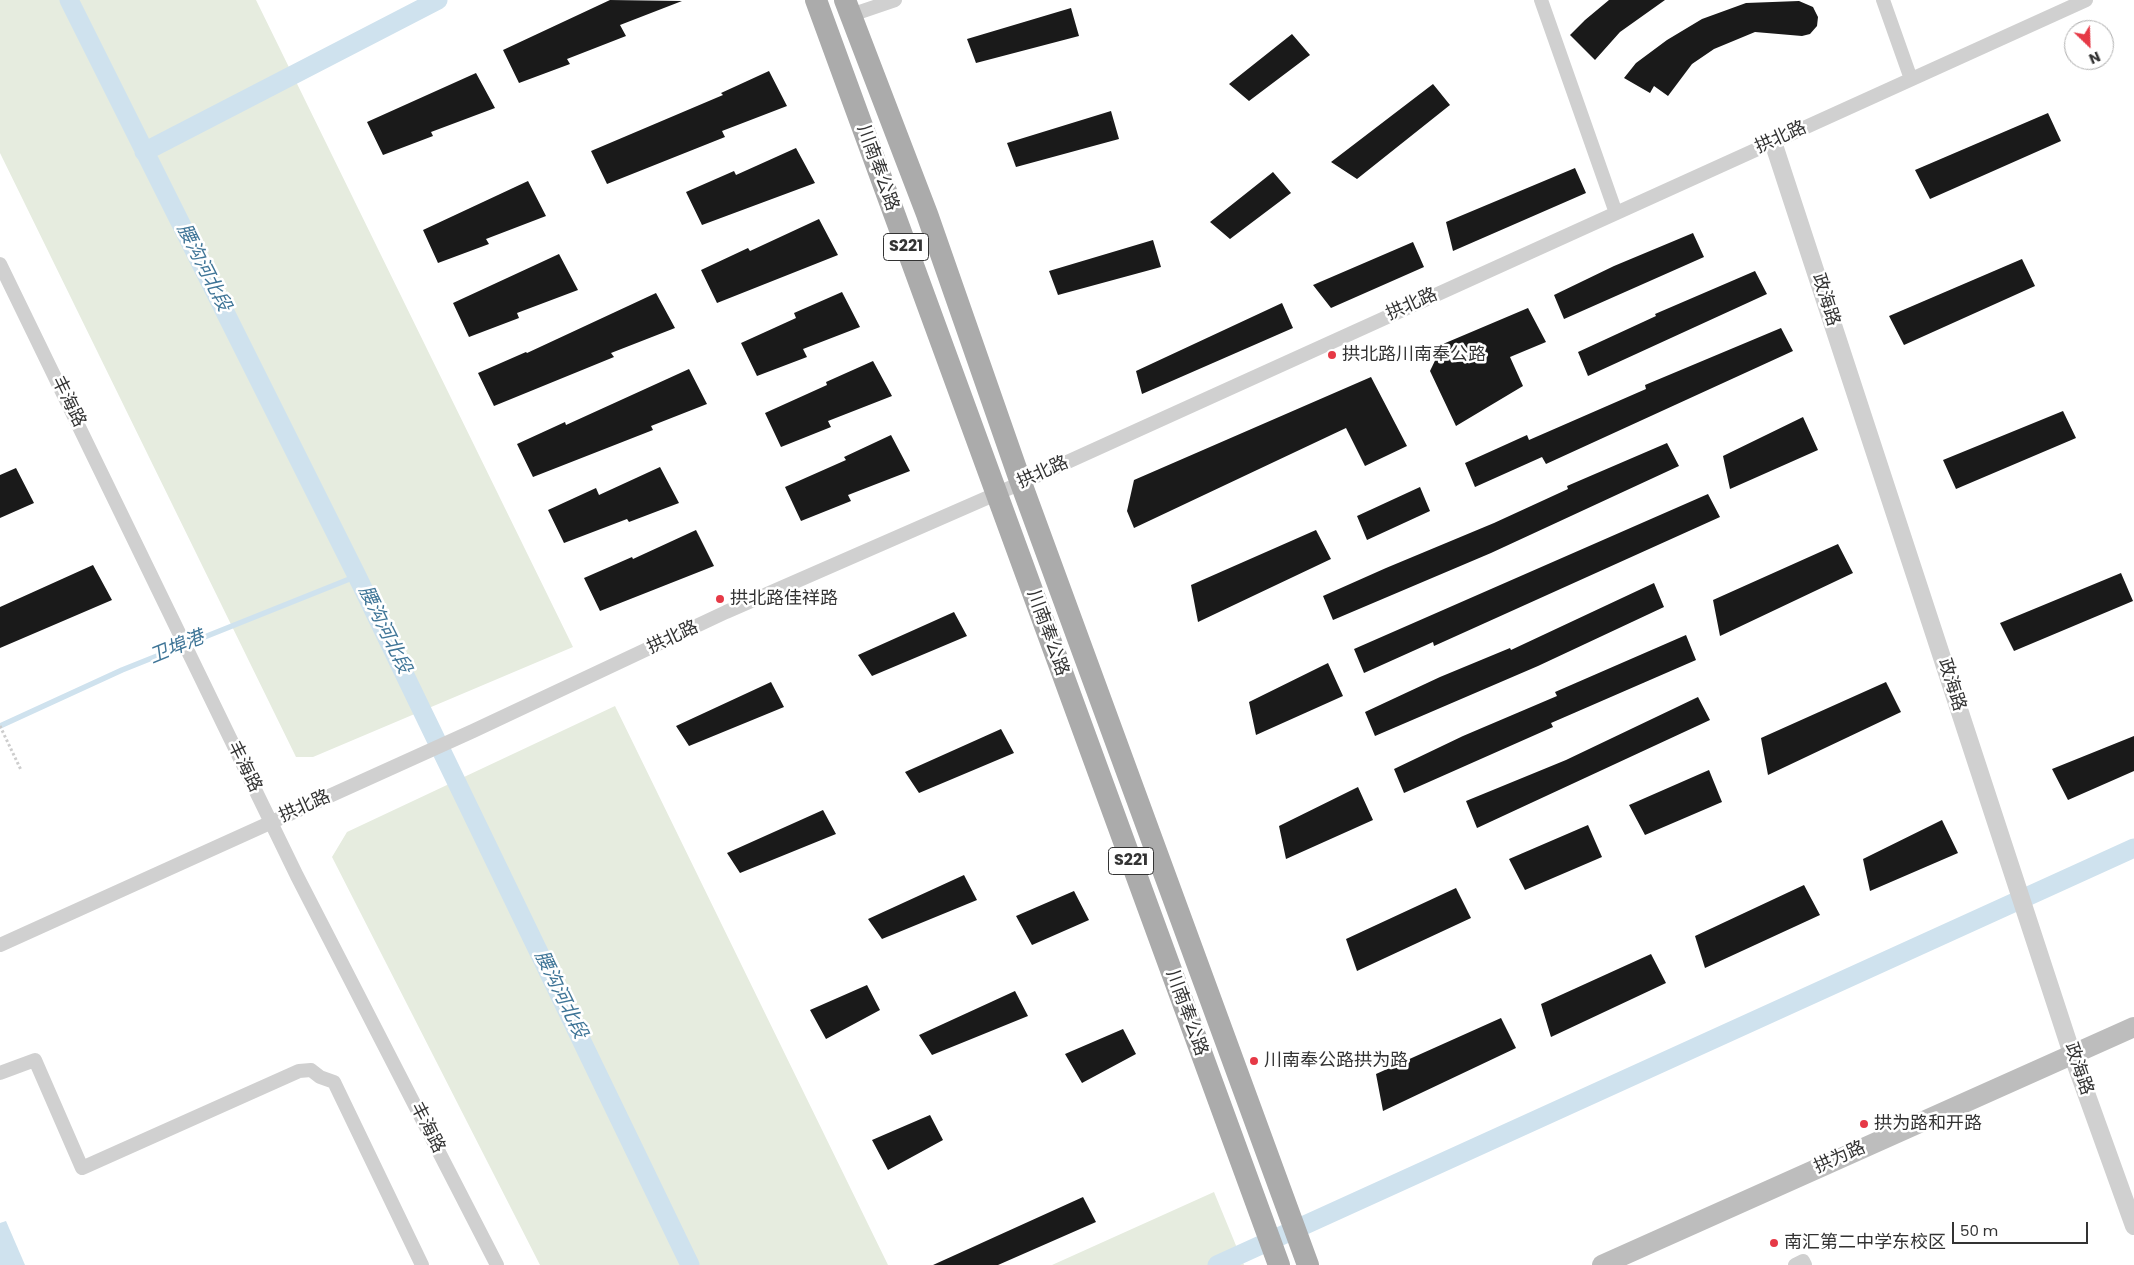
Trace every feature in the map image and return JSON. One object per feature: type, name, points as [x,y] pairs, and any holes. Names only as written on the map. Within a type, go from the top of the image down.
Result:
[{"type":"main road","name":"川南奉公路","points":[[816,0],[1279,1265]]},
{"type":"main road","name":"川南奉公路","points":[[848,8],[927,214],[1021,483],[1308,1265]]},
{"type":"main road","name":"拱为路","points":[[1602,1265],[2134,1027]]},
{"type":"street","points":[[848,8],[895,0]]},
{"type":"street","points":[[1541,0],[1616,213]]},
{"type":"street","points":[[1883,0],[1911,79]]},
{"type":"street","name":"拱北路","points":[[0,945],[474,731],[726,612],[1021,483],[2086,0]]},
{"type":"street","name":"政海路","points":[[1773,142],[2072,1054],[2134,1226]]},
{"type":"street","name":"丰海路","points":[[0,264],[271,823],[497,1265]]},
{"type":"street","points":[[0,1073],[35,1060],[82,1168],[299,1071],[311,1070],[320,1077],[334,1082],[422,1265]]},
{"type":"street","points":[[1795,1265],[1803,1261],[1804,1265]]},
{"type":"path","points":[[0,726],[22,770]]},
{"type":"shaded area","points":[[0,0],[256,0],[573,647],[313,757],[296,757],[0,153]]},
{"type":"shaded area","points":[[615,706],[888,1265],[540,1265],[332,857],[347,832]]},
{"type":"shaded area","points":[[1214,1192],[1244,1265],[1052,1265]]},
{"type":"water","points":[[6,1221],[25,1265],[0,1265],[0,1223]]},
{"type":"building","points":[[610,0],[682,1],[620,25],[626,36],[567,59],[570,64],[519,83],[503,50]]},
{"type":"building","points":[[1609,0],[1665,0],[1620,32],[1595,60],[1570,35]]},
{"type":"building","points":[[1799,1],[1813,7],[1818,17],[1817,26],[1810,34],[1802,36],[1755,32],[1714,49],[1692,64],[1668,96],[1654,86],[1650,93],[1624,78],[1636,63],[1667,40],[1702,19],[1746,3]]},
{"type":"building","points":[[1071,8],[1079,36],[976,63],[967,39]]},
{"type":"building","points":[[1292,34],[1310,55],[1249,101],[1229,84]]},
{"type":"building","points":[[769,71],[787,106],[722,131],[725,137],[607,184],[591,151],[723,95],[721,93]]},
{"type":"building","points":[[476,73],[495,108],[431,132],[433,136],[383,155],[367,122]]},
{"type":"building","points":[[1433,84],[1450,105],[1357,179],[1331,162]]},
{"type":"building","points":[[1111,111],[1119,139],[1016,167],[1007,143]]},
{"type":"building","points":[[2048,113],[2061,141],[1930,199],[1915,170]]},
{"type":"building","points":[[796,148],[815,183],[702,225],[686,192],[734,171],[736,175]]},
{"type":"building","points":[[1575,168],[1586,193],[1453,251],[1446,222]]},
{"type":"building","points":[[1273,172],[1291,193],[1230,239],[1210,222]]},
{"type":"building","points":[[528,181],[546,216],[486,239],[489,244],[438,263],[423,230]]},
{"type":"building","points":[[819,219],[838,255],[717,303],[701,270],[748,248],[750,251]]},
{"type":"building","points":[[1693,233],[1704,257],[1564,319],[1554,295],[1614,266]]},
{"type":"building","points":[[1153,240],[1161,267],[1058,295],[1049,271]]},
{"type":"building","points":[[1413,242],[1424,267],[1331,308],[1313,285]]},
{"type":"building","points":[[559,254],[578,290],[517,313],[519,318],[469,337],[453,303]]},
{"type":"building","points":[[2022,259],[2035,286],[1904,345],[1889,316]]},
{"type":"building","points":[[1755,271],[1767,294],[1588,376],[1578,352],[1656,316],[1655,314]]},
{"type":"building","points":[[842,292],[860,327],[803,349],[807,357],[757,376],[741,343],[796,318],[794,313]]},
{"type":"building","points":[[656,293],[675,328],[611,353],[614,357],[494,406],[478,373],[527,353]]},
{"type":"building","points":[[1282,303],[1293,328],[1142,394],[1136,371]]},
{"type":"building","points":[[1528,308],[1546,342],[1510,357],[1523,386],[1456,426],[1430,371],[1443,344]]},
{"type":"building","points":[[1781,328],[1793,351],[1546,464],[1542,457],[1475,487],[1465,463],[1527,435],[1529,440],[1646,389],[1645,385]]},
{"type":"building","points":[[873,361],[892,396],[828,421],[831,427],[781,447],[765,413],[827,385],[826,382]]},
{"type":"building","points":[[689,369],[707,404],[651,426],[653,430],[533,477],[517,444],[565,422],[566,425]]},
{"type":"building","points":[[1371,377],[1407,446],[1365,466],[1346,428],[1134,528],[1127,511],[1134,480]]},
{"type":"building","points":[[2063,411],[2076,438],[1956,489],[1943,460]]},
{"type":"building","points":[[1803,417],[1818,450],[1730,489],[1723,456]]},
{"type":"building","points":[[891,435],[910,471],[848,495],[851,501],[801,521],[785,487],[846,460],[844,457]]},
{"type":"building","points":[[1667,443],[1679,466],[1491,553],[1333,620],[1323,596],[1494,523],[1568,489],[1567,486]]},
{"type":"building","points":[[660,467],[679,503],[629,522],[627,519],[564,543],[548,510],[596,488],[599,495]]},
{"type":"building","points":[[16,468],[34,503],[0,518],[0,475]]},
{"type":"building","points":[[1420,487],[1430,511],[1367,540],[1357,516]]},
{"type":"building","points":[[1708,494],[1720,517],[1434,646],[1433,642],[1364,673],[1354,649]]},
{"type":"building","points":[[696,530],[714,566],[600,611],[584,578],[632,557],[633,559]]},
{"type":"building","points":[[1316,530],[1331,559],[1198,622],[1191,585]]},
{"type":"building","points":[[1838,544],[1853,573],[1720,636],[1713,600]]},
{"type":"building","points":[[93,565],[112,600],[0,648],[0,607]]},
{"type":"building","points":[[2121,573],[2133,601],[2014,651],[2000,623]]},
{"type":"building","points":[[1654,583],[1664,607],[1538,666],[1375,736],[1365,712],[1440,677],[1510,648],[1511,650]]},
{"type":"building","points":[[954,612],[967,636],[872,676],[858,655]]},
{"type":"building","points":[[1686,635],[1696,660],[1551,723],[1553,727],[1404,793],[1394,769],[1463,736],[1557,696],[1555,692]]},
{"type":"building","points":[[1328,663],[1343,696],[1256,735],[1249,702]]},
{"type":"building","points":[[771,682],[784,707],[689,746],[676,726]]},
{"type":"building","points":[[1886,682],[1901,712],[1768,775],[1761,738]]},
{"type":"building","points":[[1698,697],[1710,720],[1477,828],[1466,801],[1566,760]]},
{"type":"building","points":[[1001,729],[1014,753],[919,793],[905,772]]},
{"type":"building","points":[[2134,736],[2134,771],[2068,800],[2052,769]]},
{"type":"building","points":[[1709,770],[1722,802],[1645,835],[1629,805]]},
{"type":"building","points":[[1358,787],[1373,820],[1286,859],[1279,826]]},
{"type":"building","points":[[823,810],[836,834],[740,873],[727,853]]},
{"type":"building","points":[[1942,820],[1958,853],[1870,891],[1863,859]]},
{"type":"building","points":[[1588,825],[1602,857],[1525,890],[1509,859]]},
{"type":"building","points":[[964,875],[977,900],[882,939],[868,919]]},
{"type":"building","points":[[1804,885],[1820,915],[1705,968],[1695,936]]},
{"type":"building","points":[[1456,888],[1471,918],[1357,971],[1346,939]]},
{"type":"building","points":[[1074,891],[1089,920],[1032,945],[1016,916]]},
{"type":"building","points":[[1651,954],[1666,983],[1551,1037],[1541,1004]]},
{"type":"building","points":[[867,985],[880,1010],[826,1039],[810,1010]]},
{"type":"building","points":[[1015,991],[1028,1016],[932,1055],[919,1035]]},
{"type":"building","points":[[1501,1018],[1516,1048],[1383,1111],[1376,1074]]},
{"type":"building","points":[[1123,1029],[1136,1054],[1082,1083],[1065,1054]]},
{"type":"building","points":[[930,1115],[943,1140],[888,1170],[872,1140]]},
{"type":"building","points":[[1083,1197],[1096,1222],[998,1265],[933,1265]]},
{"type":"waterway","name":"腰沟河北段","points":[[69,0],[357,576],[690,1265]]},
{"type":"waterway","points":[[144,152],[438,0]]},
{"type":"waterway","name":"卫埠港","points":[[0,726],[122,670],[357,576]]},
{"type":"waterway","points":[[1217,1265],[2134,848]]},
{"type":"place","name":"拱北路川南奉公路","points":[[1332,355]]},
{"type":"place","name":"拱北路佳祥路","points":[[720,599]]},
{"type":"place","name":"川南奉公路拱为路","points":[[1254,1061]]},
{"type":"place","name":"拱为路和开路","points":[[1864,1124]]},
{"type":"place","name":"南汇第二中学东校区","points":[[1774,1243]]}]
